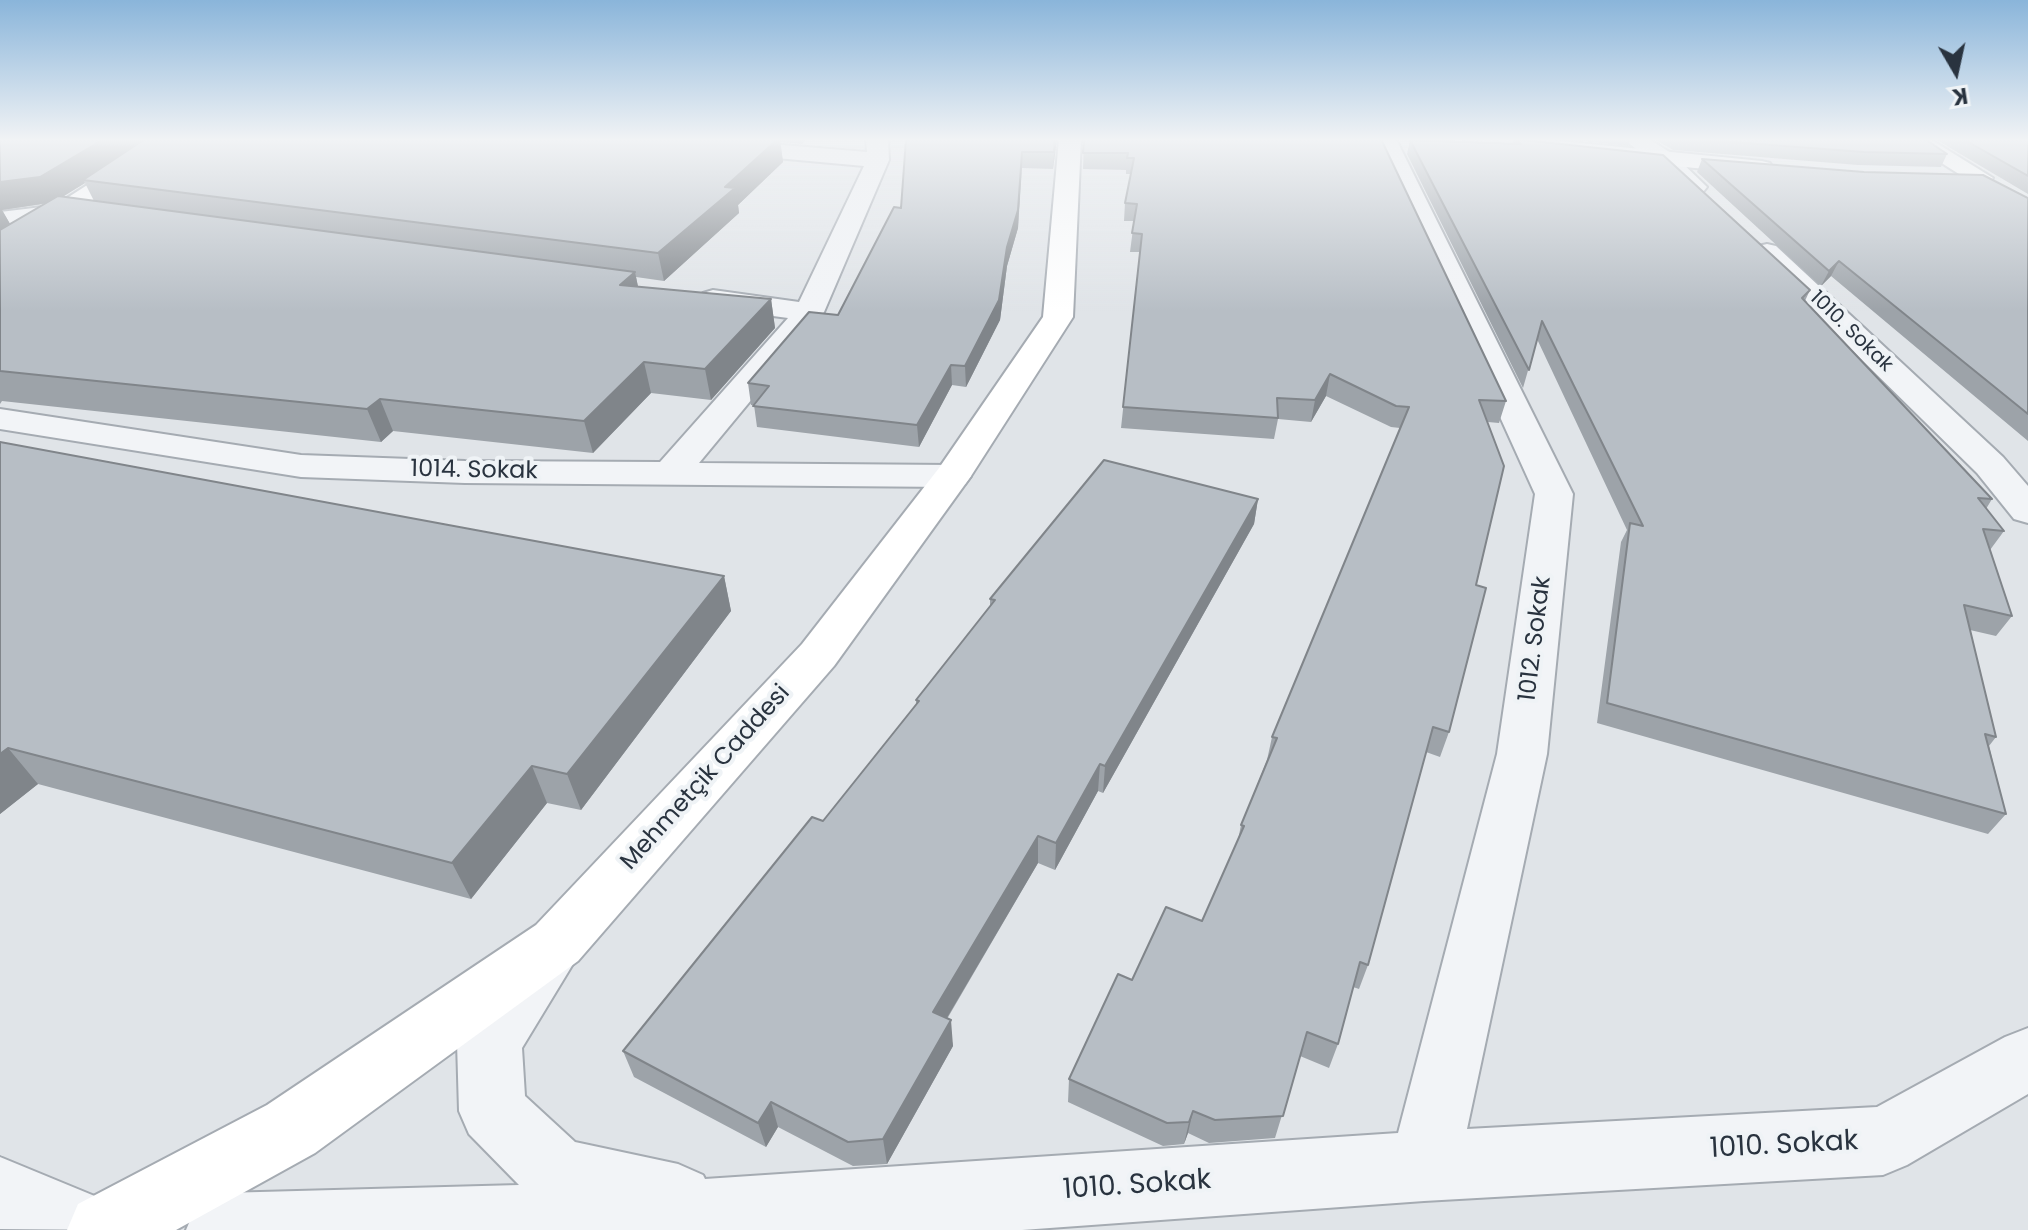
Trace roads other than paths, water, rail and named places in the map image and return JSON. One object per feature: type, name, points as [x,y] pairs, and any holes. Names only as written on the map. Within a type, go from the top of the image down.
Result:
[{"type":"main road","points":[[0,252],[89,196]]},
{"type":"main road","name":"Mehmetçik Caddesi","points":[[104,1230],[291,1129],[557,943],[818,655],[952,476],[1058,317],[1066,196]]},
{"type":"street","points":[[671,473],[809,312],[858,196]]},
{"type":"street","name":"1012. Sokak","points":[[1412,196],[1554,494],[1522,754],[1424,1166]]},
{"type":"street","points":[[1706,196],[1712,202]]},
{"type":"street","points":[[0,220],[67,211],[114,218]]},
{"type":"street","name":"1010. Sokak","points":[[1746,234],[1990,465],[2028,511]]},
{"type":"street","points":[[683,295],[809,312]]},
{"type":"street","name":"1014. Sokak","points":[[0,419],[301,466],[465,472],[952,476]]},
{"type":"street","points":[[557,943],[489,1042],[493,1111],[557,1173],[743,1214]]},
{"type":"street","name":"1010. Sokak","points":[[223,1230],[743,1214],[1424,1166],[1883,1141],[2028,1059]]},
{"type":"street","points":[[0,1193],[88,1230]]}]
